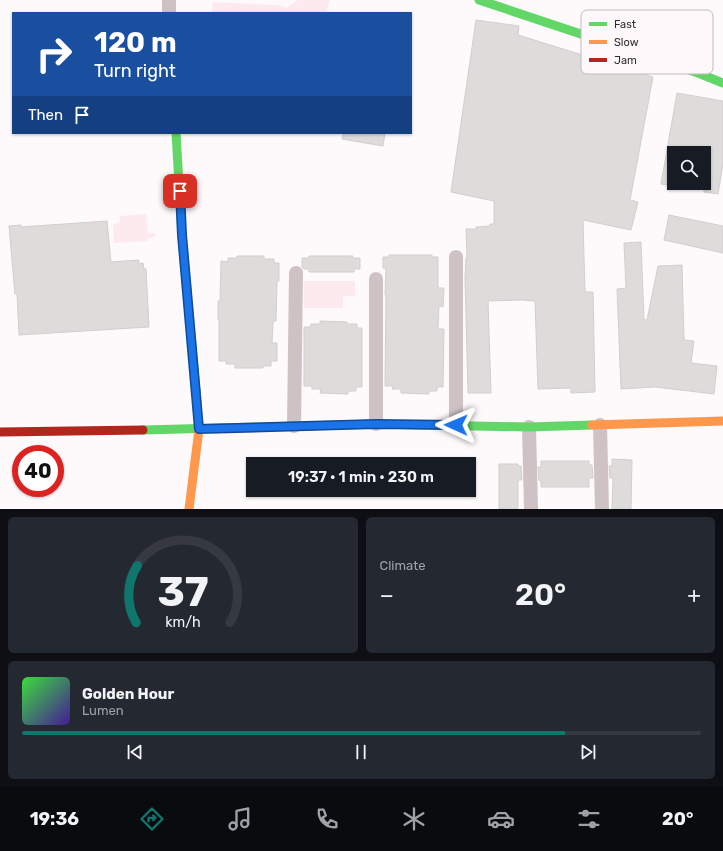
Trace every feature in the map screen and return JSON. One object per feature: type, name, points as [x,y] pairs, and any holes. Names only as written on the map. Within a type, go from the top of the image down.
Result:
[{"type":"street","points":[[169,0],[169,12]]},
{"type":"street","points":[[479,0],[509,5],[581,31]]},
{"type":"street","points":[[700,74],[723,83]]},
{"type":"street","points":[[176,134],[182,235],[199,429],[189,509]]},
{"type":"street","points":[[456,257],[456,425]]},
{"type":"street","points":[[294,426],[296,273]]},
{"type":"street","points":[[376,279],[376,424]]},
{"type":"street","points":[[0,432],[199,429],[376,424],[528,427],[723,421]]},
{"type":"street","points":[[600,425],[602,509]]},
{"type":"street","points":[[528,427],[531,509]]},
{"type":"shaded area","points":[[298,0],[330,0],[326,12],[212,12],[213,2],[277,5],[286,8]]},
{"type":"shaded area","points":[[146,214],[148,233],[155,233],[155,237],[148,238],[148,241],[114,243],[113,224],[120,223],[120,216]]},
{"type":"shaded area","points":[[304,281],[355,281],[355,296],[343,296],[343,308],[304,308]]},
{"type":"building","points":[[476,20],[519,26],[518,35],[581,55],[581,74],[643,74],[653,77],[630,200],[638,202],[631,230],[583,220],[585,292],[593,292],[595,392],[571,393],[571,388],[538,389],[535,301],[522,300],[488,301],[491,393],[468,393],[465,278],[467,258],[466,229],[476,229],[476,227],[490,226],[490,224],[494,224],[494,201],[451,192]]},
{"type":"building","points":[[677,93],[723,101],[723,164],[718,194],[704,192],[704,190],[711,190],[711,146],[668,146]]},
{"type":"building","points":[[343,134],[385,134],[383,146],[342,139]]},
{"type":"building","points":[[667,150],[667,185],[661,184]]},
{"type":"building","points":[[669,215],[723,226],[723,253],[664,240]]},
{"type":"building","points":[[107,221],[111,262],[139,260],[139,264],[143,263],[144,269],[146,269],[149,327],[19,335],[17,294],[15,294],[9,226],[21,225],[21,227]]},
{"type":"building","points":[[641,242],[644,320],[647,320],[658,266],[682,265],[684,340],[694,341],[691,363],[717,366],[714,394],[655,387],[621,389],[617,289],[626,288],[624,243]]},
{"type":"building","points":[[389,255],[432,255],[432,257],[438,257],[438,288],[444,288],[443,307],[439,306],[438,329],[444,329],[443,387],[437,387],[437,391],[429,391],[429,394],[401,393],[401,389],[392,389],[393,386],[385,386],[386,268],[383,268],[383,257],[389,257]]},
{"type":"building","points":[[237,256],[264,256],[264,259],[274,259],[274,263],[279,263],[276,321],[273,321],[272,343],[277,343],[277,361],[271,361],[271,366],[263,366],[263,368],[235,368],[235,364],[226,364],[226,361],[219,361],[218,301],[220,301],[221,261],[228,262],[228,258],[237,258]]},
{"type":"building","points":[[309,256],[353,256],[352,258],[360,258],[360,269],[354,269],[354,272],[309,272],[309,269],[304,269],[302,267],[302,258],[309,258]]},
{"type":"building","points":[[320,321],[347,322],[347,324],[357,324],[357,328],[362,328],[362,387],[356,387],[356,391],[348,391],[348,394],[320,393],[321,389],[312,389],[312,386],[304,386],[304,327],[310,327],[311,324],[320,324]]},
{"type":"building","points":[[612,459],[632,460],[631,509],[612,509],[613,478],[610,478],[609,466],[612,466]]},
{"type":"building","points":[[541,461],[589,461],[589,465],[592,465],[593,478],[589,478],[589,487],[541,487],[538,467],[541,467]]},
{"type":"building","points":[[499,464],[518,464],[518,466],[521,466],[522,480],[518,480],[518,509],[499,509]]},
{"type":"traffic: fast","points":[[479,0],[581,34]]},
{"type":"traffic: fast","points":[[700,74],[723,83]]},
{"type":"traffic: fast","points":[[176,134],[182,235],[196,391]]},
{"type":"traffic: fast","points":[[143,430],[376,424],[529,427],[592,425]]},
{"type":"traffic: slow","points":[[189,509],[199,429],[196,391]]},
{"type":"traffic: slow","points":[[592,425],[723,421]]},
{"type":"traffic: jam","points":[[0,432],[143,430]]},
{"type":"route","points":[[180,191],[182,235],[199,429],[376,424],[456,425]]}]
